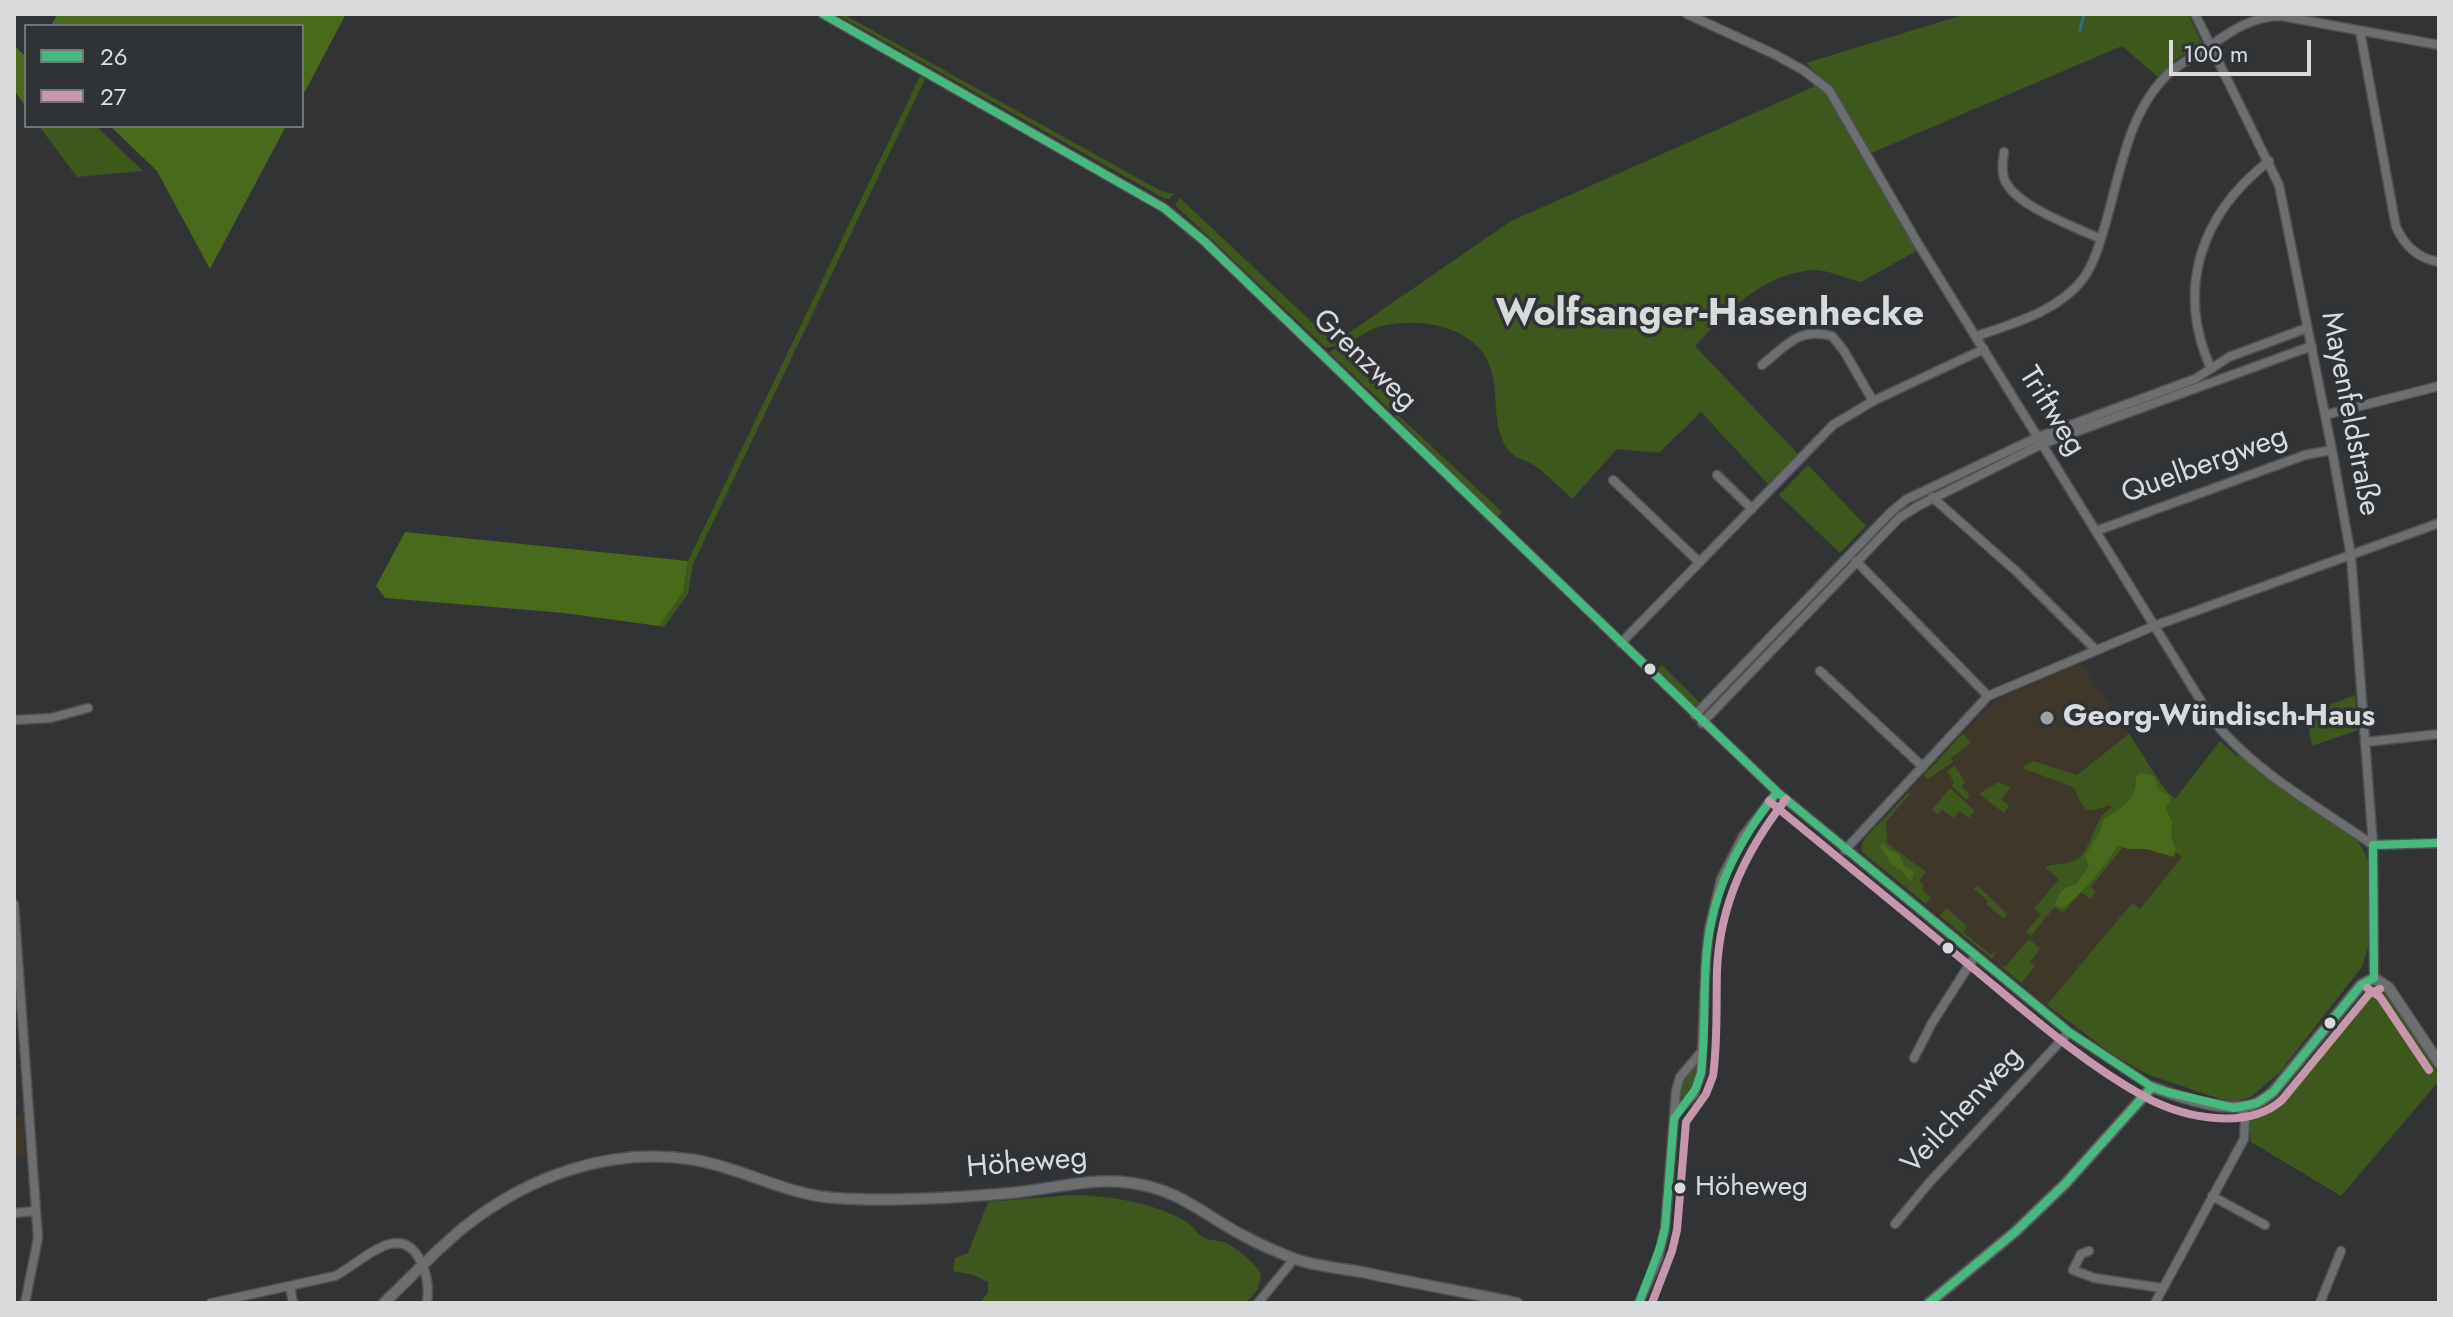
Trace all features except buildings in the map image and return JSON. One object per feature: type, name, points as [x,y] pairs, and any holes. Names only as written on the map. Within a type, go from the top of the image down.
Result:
[{"type":"street","name":"Grenzweg","points":[[823,14],[1164,208],[1204,241],[1777,792],[2069,1032],[2152,1087]]},
{"type":"street","name":"Triftweg","points":[[1687,14],[1774,54],[1803,70],[1829,90],[1917,242],[2201,704],[2223,733],[2268,772],[2373,845]]},
{"type":"street","name":"Mayenfeldstraße","points":[[2195,14],[2279,185],[2332,450],[2351,556],[2366,742],[2373,845],[2374,978]]},
{"type":"street","points":[[1977,336],[2023,320],[2063,298],[2085,276],[2094,260],[2140,111],[2165,76],[2220,36],[2262,16],[2281,16],[2439,45]]},
{"type":"street","points":[[2360,31],[2396,227],[2402,240],[2412,250],[2423,258],[2439,262]]},
{"type":"street","points":[[2004,152],[2004,179],[2015,194],[2035,208],[2101,239]]},
{"type":"street","points":[[2211,369],[2196,326],[2193,299],[2197,267],[2207,234],[2225,204],[2245,179],[2269,161]]},
{"type":"street","points":[[1695,715],[1907,499],[2040,440],[2195,379],[2229,357],[2307,328]]},
{"type":"street","points":[[1762,365],[1799,335],[1809,332],[1832,336],[1873,401]]},
{"type":"street","points":[[1702,723],[1899,518],[1932,497],[2024,455],[2040,440],[2312,346]]},
{"type":"street","points":[[1621,643],[1833,425],[1873,401],[1984,349]]},
{"type":"street","points":[[2325,415],[2439,386]]},
{"type":"street","name":"Quelbergweg","points":[[2096,531],[2305,455],[2332,450]]},
{"type":"street","points":[[1717,475],[1752,509]]},
{"type":"street","points":[[1613,480],[1699,562]]},
{"type":"street","points":[[1932,497],[2017,572],[2096,650]]},
{"type":"street","points":[[1845,850],[1988,696],[2154,626],[2439,523]]},
{"type":"street","points":[[1856,561],[1988,696]]},
{"type":"street","points":[[1820,671],[1923,767]]},
{"type":"street","points":[[14,720],[51,718],[88,708]]},
{"type":"street","points":[[2366,742],[2439,734]]},
{"type":"street","points":[[1675,1114],[1688,1103],[1699,1084],[1709,929],[1721,879],[1743,836],[1777,792]]},
{"type":"street","points":[[2373,845],[2439,843]]},
{"type":"street","points":[[14,904],[38,1238],[25,1303]]},
{"type":"street","points":[[1914,1058],[1932,1023],[1975,956]]},
{"type":"street","points":[[1929,1303],[2015,1232],[2065,1184],[2152,1087],[2216,1105],[2242,1107],[2257,1103],[2273,1092],[2361,985],[2374,978],[2389,988],[2439,1063]]},
{"type":"street","name":"Veilchenweg","points":[[1895,1224],[2069,1032]]},
{"type":"street","points":[[1639,1303],[1658,1259],[1665,1229],[1680,1077],[1702,1051]]},
{"type":"street","points":[[14,1073],[26,1071]]},
{"type":"street","points":[[2155,1303],[2244,1139],[2242,1107]]},
{"type":"street","name":"Höheweg","points":[[384,1303],[461,1230],[494,1205],[559,1172],[606,1161],[647,1157],[697,1160],[793,1192],[834,1198],[1011,1193],[1112,1181],[1136,1184],[1172,1192],[1245,1237],[1294,1259],[1517,1303]]},
{"type":"street","points":[[2212,1196],[2265,1225]]},
{"type":"street","points":[[14,1213],[36,1211]]},
{"type":"street","points":[[211,1303],[335,1276],[352,1268],[382,1245],[393,1242],[412,1248],[423,1266],[428,1286],[427,1303]]},
{"type":"street","points":[[2089,1251],[2081,1254],[2073,1270],[2094,1278],[2162,1288]]},
{"type":"street","points":[[2320,1303],[2341,1251]]},
{"type":"street","points":[[1258,1303],[1294,1259]]},
{"type":"street","points":[[290,1286],[293,1303]]},
{"type":"shaded area","points":[[2081,663],[2129,734],[2140,826],[2183,857],[2139,910],[2132,904],[2047,1005],[1862,852],[1861,847],[1865,838],[1986,709],[1997,700]]},
{"type":"shaded area","points":[[23,1114],[25,1156],[14,1157],[14,1115]]},
{"type":"green space","points":[[57,14],[346,14],[304,93],[304,24],[52,24]]},
{"type":"green space","points":[[836,14],[843,14],[1161,191],[1174,194],[1165,199]]},
{"type":"green space","points":[[1966,14],[2188,14],[2203,45],[2178,58],[2158,77],[2122,46],[1862,157],[1918,250],[1861,282],[1818,270],[1777,279],[1733,308],[1695,346],[1798,454],[1768,484],[1701,412],[1659,453],[1617,449],[1572,499],[1540,470],[1513,455],[1506,447],[1498,422],[1492,373],[1481,351],[1471,340],[1443,327],[1396,323],[1371,330],[1339,348],[1398,406],[1392,412],[1329,352],[1336,346],[1326,348],[1175,205],[1180,198],[1334,343],[1511,221],[1813,87],[1819,76],[1806,63]]},
{"type":"green space","points":[[14,45],[24,55],[24,104],[14,90]]},
{"type":"green space","points":[[920,76],[925,79],[693,564],[688,594],[664,627],[659,626],[683,593],[688,561]]},
{"type":"green space","points":[[40,128],[98,128],[143,171],[77,177]]},
{"type":"green space","points":[[112,128],[285,128],[210,269],[157,171]]},
{"type":"green space","points":[[1397,414],[1502,512],[1497,518],[1395,416]]},
{"type":"green space","points":[[1808,465],[1866,526],[1840,553],[1779,495]]},
{"type":"green space","points":[[405,532],[688,561],[683,593],[659,626],[564,613],[385,598],[376,586]]},
{"type":"green space","points":[[1662,665],[1701,704],[1695,707],[1690,704],[1656,671]]},
{"type":"green space","points":[[2355,695],[2358,730],[2312,746],[2306,714]]},
{"type":"green space","points":[[1963,733],[1971,743],[1951,758],[1953,762],[1928,779],[1924,775]]},
{"type":"green space","points":[[2129,734],[2164,788],[2175,799],[2220,741],[2353,836],[2366,856],[2370,871],[2369,945],[2362,967],[2279,1073],[2251,1097],[2237,1101],[2220,1099],[2149,1075],[2112,1054],[2047,1005],[2132,903],[2140,909],[2182,857],[2140,826],[2091,887],[2096,892],[2090,899],[2081,892],[2063,913],[2054,907],[2031,936],[2026,932],[2041,914],[2034,909],[2059,879],[2045,867],[2073,861],[2081,856],[2097,824],[2111,808],[2110,805],[2085,809],[2073,787],[2022,768],[2033,761],[2077,775]]},
{"type":"green space","points":[[1955,766],[1965,782],[1961,786],[1970,795],[1966,800],[1952,786],[1954,782],[1947,771]]},
{"type":"green space","points":[[2141,772],[2154,776],[2159,790],[2170,800],[2166,808],[2172,822],[2171,837],[2176,849],[2174,857],[2146,849],[2118,846],[2078,895],[2062,908],[2055,904],[2062,890],[2076,885],[2089,866],[2085,856],[2103,820],[2131,798],[2136,777]]},
{"type":"green space","points":[[1998,782],[2011,787],[2001,799],[2009,806],[2004,813],[1979,794]]},
{"type":"green space","points":[[1950,788],[1975,811],[1969,818],[1960,811],[1953,818],[1942,809],[1938,814],[1932,810]]},
{"type":"green space","points":[[1908,793],[1886,822],[1887,843],[1926,872],[1919,881],[1923,884],[1923,891],[1931,897],[1926,904],[1862,852],[1861,847],[1865,838]]},
{"type":"green space","points":[[1883,843],[1890,851],[1899,854],[1904,866],[1914,872],[1912,880],[1890,862],[1880,847]]},
{"type":"green space","points":[[1977,885],[2007,914],[2004,919],[1974,889]]},
{"type":"green space","points":[[1946,908],[1967,926],[1963,932],[1991,955],[1997,951],[1992,959],[1940,916]]},
{"type":"green space","points":[[2029,939],[2040,949],[2030,962],[2035,966],[2021,983],[1999,964],[2005,967]]},
{"type":"green space","points":[[2369,989],[2378,989],[2387,995],[2439,1075],[2439,1081],[2341,1196],[2251,1142],[2249,1118],[2273,1103]]},
{"type":"green space","points":[[1696,1062],[1699,1063],[1695,1083],[1684,1097],[1680,1097],[1681,1082]]},
{"type":"green space","points":[[1073,1195],[1129,1201],[1182,1219],[1202,1237],[1224,1242],[1250,1260],[1261,1274],[1258,1289],[1246,1303],[979,1303],[988,1293],[988,1282],[953,1271],[955,1258],[968,1253],[988,1202]]},
{"type":"waterway","points":[[2080,30],[2084,14]]},
{"type":"transit line","name":"26","points":[[823,14],[1164,208],[1204,241],[1777,792],[2069,1032],[2152,1087],[2234,1108],[2257,1103],[2273,1092],[2361,985],[2374,978]]},
{"type":"transit line","name":"26","points":[[1639,1303],[1665,1228],[1674,1119],[1696,1088],[1701,1073],[1706,961],[1713,914],[1738,850],[1777,792]]},
{"type":"transit line","name":"27","points":[[1652,1303],[1677,1230],[1686,1122],[1706,1094],[1713,1076],[1717,970],[1723,922],[1747,858],[1786,799]]},
{"type":"transit line","name":"27","points":[[1769,801],[2080,1055],[2145,1097],[2178,1111],[2234,1118],[2268,1110],[2282,1100],[2369,994],[2380,989]]},
{"type":"transit line","name":"26","points":[[2373,845],[2439,843]]},
{"type":"transit line","name":"26","points":[[2373,845],[2374,978]]},
{"type":"transit line","name":"27","points":[[2367,988],[2380,997],[2429,1070]]},
{"type":"transit line","name":"26","points":[[1929,1303],[2015,1232],[2065,1184],[2152,1087]]},
{"type":"place","name":"Georg-Wündisch-Haus","points":[[2047,718]]},
{"type":"place","name":"Höheweg","points":[[1680,1188]]},
{"type":"district","name":"Wolfsanger-Hasenhecke","points":[[1710,316]]}]
